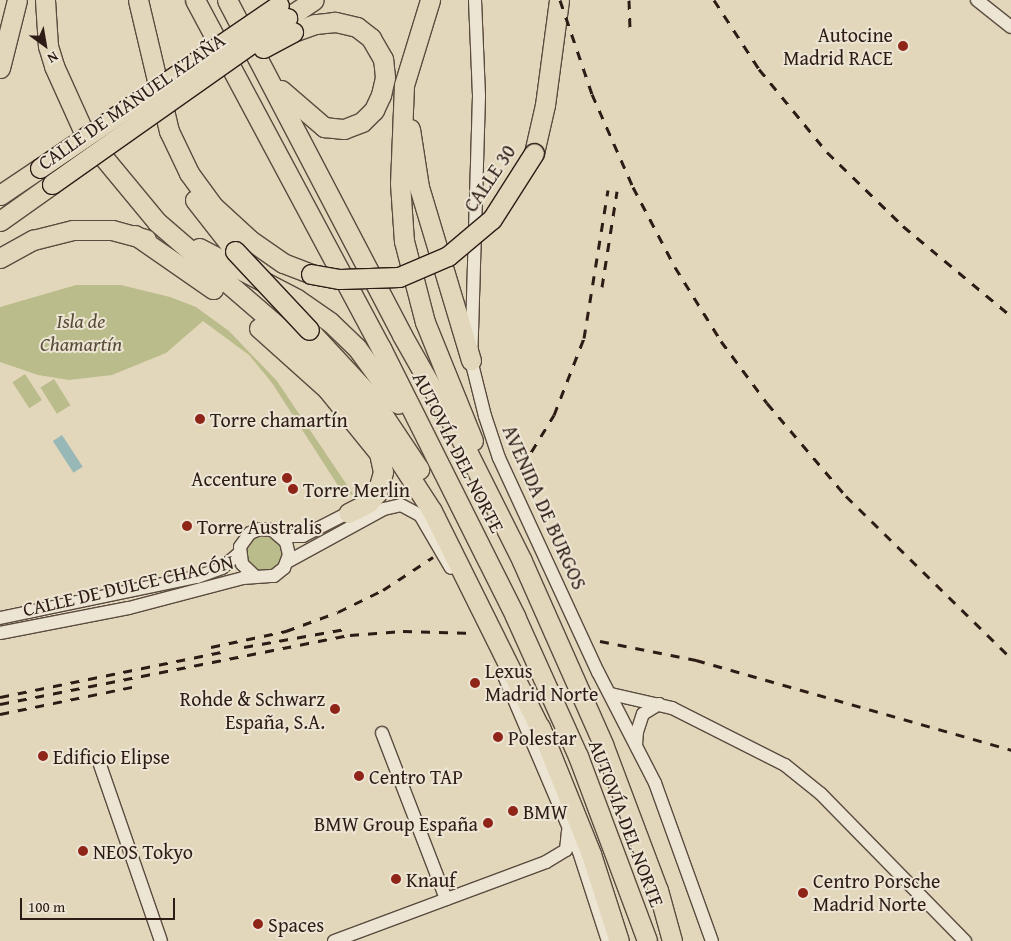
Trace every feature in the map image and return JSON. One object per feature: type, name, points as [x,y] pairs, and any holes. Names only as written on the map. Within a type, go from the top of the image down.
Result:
[{"type":"highway","points":[[0,68],[17,0]]},
{"type":"highway","points":[[46,0],[48,46],[54,66],[82,128],[113,170],[157,222],[321,365],[384,437],[432,511],[544,737]]},
{"type":"highway","points":[[138,0],[169,131],[181,160],[181,175],[192,196],[235,251],[338,359],[387,419],[434,495],[499,624],[591,854],[619,941]]},
{"type":"highway","name":"AUTOVÍA DEL NORTE","points":[[195,0],[381,348],[515,616],[578,756],[647,941]]},
{"type":"highway","points":[[282,11],[314,0]]},
{"type":"highway","points":[[430,0],[404,85],[400,182],[404,240],[425,322],[486,474],[488,492]]},
{"type":"highway","name":"CALLE 30","points":[[181,160],[200,191],[250,240],[283,263],[311,274],[340,279],[399,277],[448,256],[492,219],[534,152],[542,128],[559,0]]},
{"type":"highway","name":"AUTOVÍA DEL NORTE","points":[[229,3],[488,492],[603,744],[658,890],[672,941]]},
{"type":"highway","points":[[272,84],[318,123],[344,129],[362,122],[374,110],[381,95],[385,77],[383,59],[371,38],[357,28],[335,22],[315,24],[282,11]]},
{"type":"highway","name":"CALLE DE MANUEL AZAÑA","points":[[0,195],[130,104],[282,11]]},
{"type":"highway","name":"CALLE DE MANUEL AZAÑA","points":[[0,221],[52,184],[77,173],[241,60],[282,11]]},
{"type":"highway","points":[[415,53],[410,132],[419,187],[471,360]]},
{"type":"highway","points":[[113,170],[171,227],[196,246],[297,299],[344,335],[388,389],[454,492]]},
{"type":"highway","points":[[0,258],[33,240],[73,230],[112,230],[135,235],[170,250],[256,310]]},
{"type":"highway","points":[[135,235],[200,277],[286,351],[327,389],[362,432],[383,462],[382,482],[368,503],[348,514]]},
{"type":"highway","points":[[473,592],[504,676]]},
{"type":"street","name":"AVENIDA DE BURGOS","points":[[475,0],[479,96],[471,360],[499,458],[598,672],[636,745],[689,871],[712,941]]},
{"type":"street","points":[[977,0],[1011,27]]},
{"type":"street","points":[[348,514],[303,536],[282,536],[266,528],[255,530],[242,542],[239,553],[242,564],[255,576],[274,576],[287,562],[392,506],[401,504],[420,515],[504,676],[568,826],[594,895],[608,941]]},
{"type":"street","points":[[282,536],[288,548],[287,562]]},
{"type":"street","name":"CALLE DE DULCE CHACÓN","points":[[239,553],[230,564],[214,572],[3,618],[4,632],[128,608],[255,576]]},
{"type":"street","points":[[124,593],[128,608]]},
{"type":"street","points":[[611,694],[659,704],[785,765],[801,777],[964,941]]},
{"type":"street","points":[[636,745],[636,732],[643,714],[659,704]]},
{"type":"street","points":[[382,733],[446,899]]},
{"type":"street","points":[[99,762],[161,941]]},
{"type":"street","points":[[546,862],[566,850],[568,826]]},
{"type":"street","points":[[334,941],[546,862],[563,859],[574,862],[594,895]]},
{"type":"street","points":[[359,941],[446,899]]},
{"type":"street","points":[[351,941],[398,916]]},
{"type":"green space","name":"Isla de Chamartín","points":[[76,285],[121,285],[170,297],[196,307],[229,331],[277,381],[353,494],[346,498],[272,383],[249,355],[203,321],[166,353],[112,375],[69,380],[38,375],[0,362],[0,307]]},
{"type":"green space","points":[[25,374],[42,400],[29,408],[12,382]]},
{"type":"green space","points":[[54,379],[70,405],[57,414],[40,387]]},
{"type":"green space","points":[[264,535],[277,540],[282,553],[277,566],[264,571],[251,566],[246,553],[251,540]]},
{"type":"water","points":[[62,435],[83,467],[73,473],[53,441]]},
{"type":"railway","points":[[560,0],[592,94],[633,187],[675,267],[721,341],[767,403],[846,496],[1011,658]]},
{"type":"railway","points":[[629,0],[630,31]]},
{"type":"railway","points":[[714,0],[759,69],[827,152],[903,226],[1011,316]]},
{"type":"railway","points":[[522,467],[554,415],[584,338],[608,190]]},
{"type":"railway","points":[[602,287],[617,191]]},
{"type":"railway","points":[[211,647],[286,631],[338,612],[383,590],[433,557]]},
{"type":"railway","points":[[244,647],[345,629]]},
{"type":"railway","points":[[0,704],[350,635],[403,631],[474,633]]},
{"type":"railway","points":[[600,641],[696,660],[1011,750]]},
{"type":"railway","points":[[0,697],[222,652]]},
{"type":"railway","points":[[0,714],[137,686]]},
{"type":"place","name":"Autocine Madrid RACE","points":[[903,46]]},
{"type":"place","name":"Torre chamartín","points":[[200,419]]},
{"type":"place","name":"Accenture","points":[[287,478]]},
{"type":"place","name":"Torre Merlin","points":[[293,489]]},
{"type":"place","name":"Torre Australis","points":[[187,526]]},
{"type":"place","name":"Lexus Madrid Norte","points":[[475,683]]},
{"type":"place","name":"Rohde & Schwarz España, S.A.","points":[[335,709]]},
{"type":"place","name":"Polestar","points":[[498,737]]},
{"type":"place","name":"Edificio Elipse","points":[[43,756]]},
{"type":"place","name":"Centro TAP","points":[[359,776]]},
{"type":"place","name":"BMW","points":[[513,811]]},
{"type":"place","name":"BMW Group España","points":[[488,823]]},
{"type":"place","name":"NEOS Tokyo","points":[[83,851]]},
{"type":"place","name":"Knauf","points":[[396,879]]},
{"type":"place","name":"Centro Porsche Madrid Norte","points":[[803,893]]},
{"type":"place","name":"Spaces","points":[[258,924]]}]
